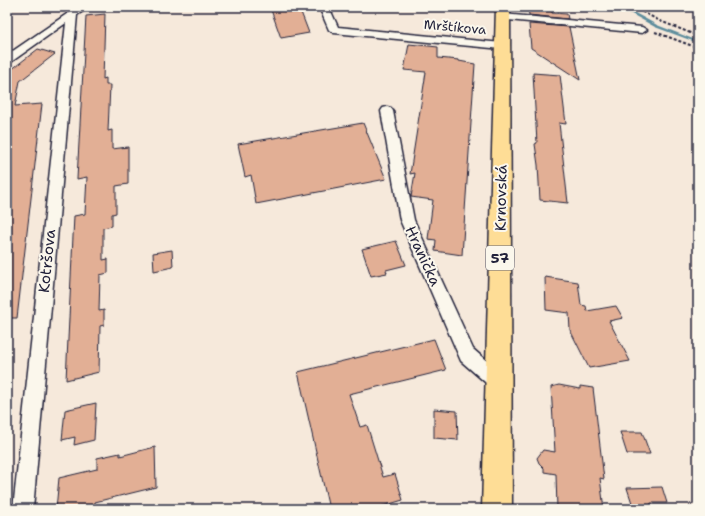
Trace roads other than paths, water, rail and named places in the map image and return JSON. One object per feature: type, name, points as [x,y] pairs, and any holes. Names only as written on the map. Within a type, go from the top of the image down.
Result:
[{"type":"main road","name":"Krnovská","points":[[497,509],[503,12]]},
{"type":"street","name":"Mrštíkova","points":[[324,7],[334,30],[502,46]]},
{"type":"street","points":[[7,60],[78,10]]},
{"type":"street","name":"Kotršova","points":[[23,509],[78,10]]},
{"type":"street","points":[[503,12],[642,30]]},
{"type":"street","name":"Hranička","points":[[387,111],[407,220],[467,355],[499,383]]},
{"type":"waterway","points":[[621,7],[656,26],[698,42]]}]
